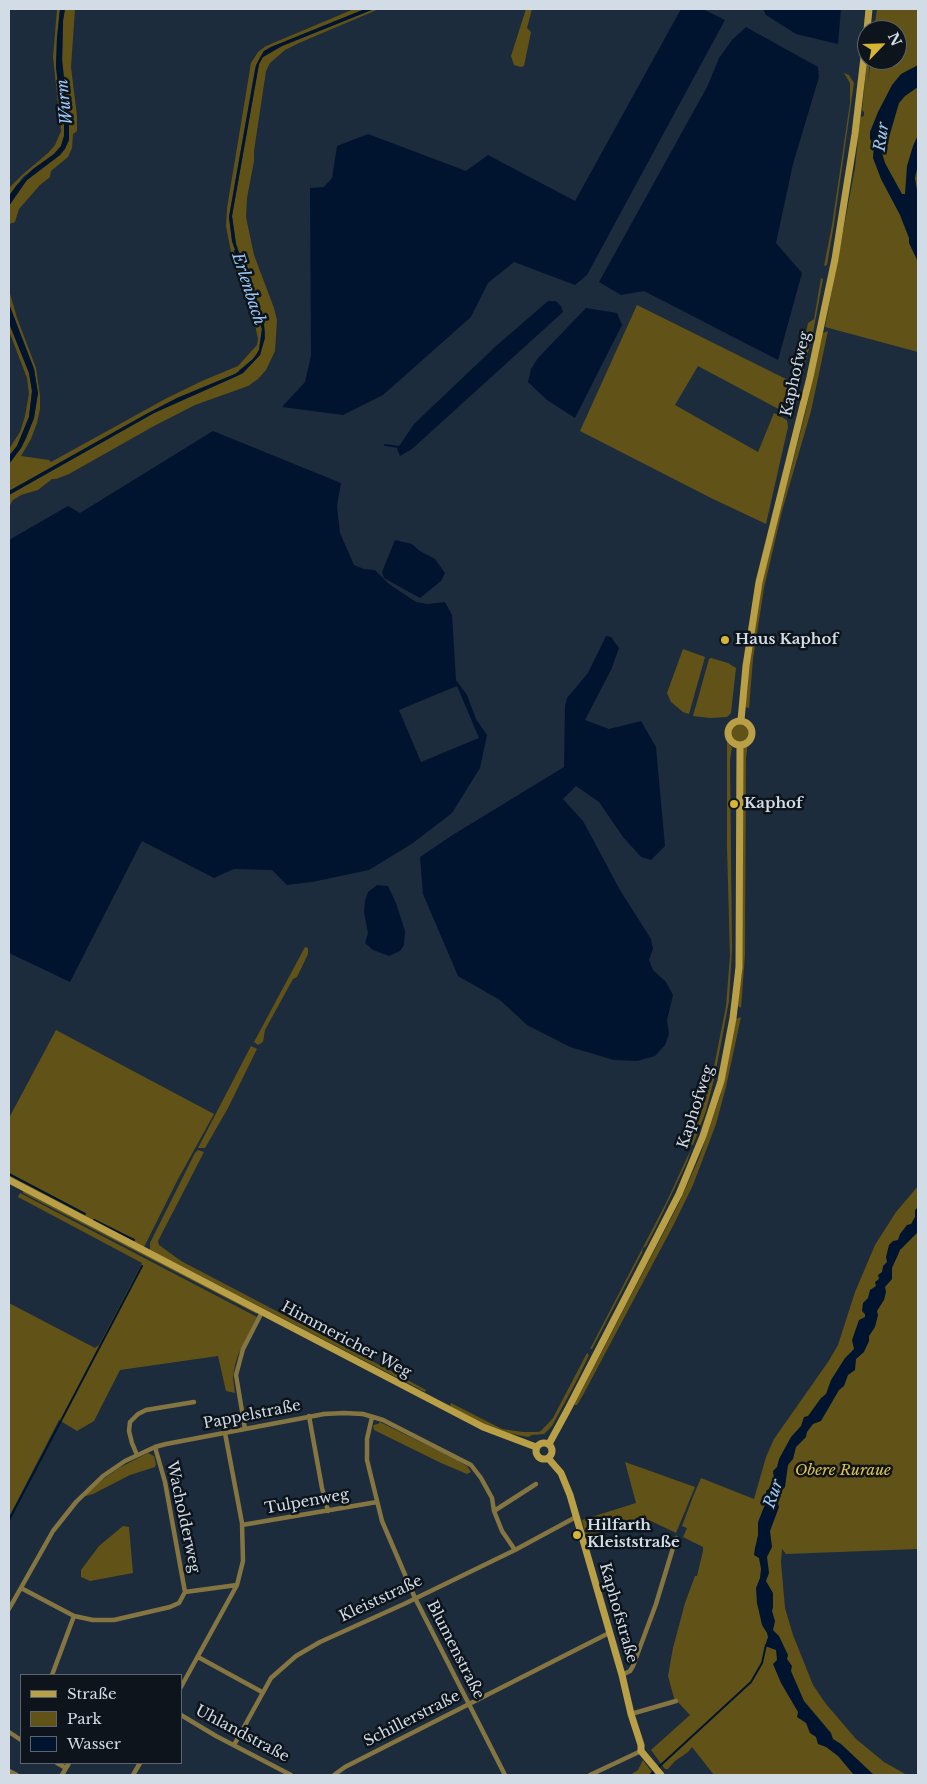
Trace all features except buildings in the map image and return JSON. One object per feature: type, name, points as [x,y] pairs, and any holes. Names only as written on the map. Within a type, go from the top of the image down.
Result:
[{"type":"main road","name":"Kaphofweg","points":[[741,720],[746,666],[759,582],[810,377],[835,259],[855,134],[862,70]]},
{"type":"main road","name":"Kaphofweg","points":[[741,720],[750,725],[752,734],[747,743],[740,745],[730,740],[728,733],[732,724],[741,720]]},
{"type":"main road","name":"Kaphofweg","points":[[549,1444],[679,1194],[703,1136],[720,1082],[733,1018],[739,966],[740,745]]},
{"type":"main road","name":"Himmericher Weg","points":[[9,1180],[483,1427],[536,1447]]},
{"type":"main road","points":[[542,1442],[549,1444],[552,1451],[548,1458],[539,1458],[536,1453],[536,1447],[542,1442]]},
{"type":"main road","name":"Kaphofstraße","points":[[548,1458],[561,1473],[576,1517],[622,1675],[641,1751]]},
{"type":"main road","points":[[641,1751],[661,1775]]},
{"type":"street","points":[[245,1428],[236,1375],[243,1349],[262,1312]]},
{"type":"street","points":[[137,1455],[129,1431],[130,1422],[138,1414],[146,1410],[194,1402]]},
{"type":"street","name":"Pappelstraße","points":[[9,1609],[53,1532],[76,1502],[103,1476],[137,1455],[155,1447],[309,1416],[344,1413],[383,1420],[471,1465],[492,1498],[494,1511],[502,1531],[515,1550]]},
{"type":"street","points":[[309,1416],[328,1511]]},
{"type":"street","name":"Blumenstraße","points":[[372,1417],[367,1439],[367,1460],[382,1521],[415,1598],[505,1775]]},
{"type":"street","points":[[182,1685],[237,1585],[242,1561],[242,1526],[225,1433]]},
{"type":"street","name":"Wacholderweg","points":[[155,1447],[165,1482],[185,1592]]},
{"type":"street","points":[[494,1511],[536,1484]]},
{"type":"street","name":"Tulpenweg","points":[[242,1526],[377,1502]]},
{"type":"street","name":"Kleiststraße","points":[[234,1745],[271,1678],[296,1656],[320,1642],[515,1550],[576,1517]]},
{"type":"street","points":[[622,1675],[630,1672],[633,1666],[656,1604],[676,1538]]},
{"type":"street","points":[[21,1588],[74,1616],[93,1620],[114,1620],[170,1607],[179,1603],[185,1592],[237,1585]]},
{"type":"street","points":[[52,1674],[74,1616]]},
{"type":"street","name":"Schillerstraße","points":[[334,1775],[345,1767],[609,1633]]},
{"type":"street","points":[[198,1657],[262,1692]]},
{"type":"street","points":[[631,1714],[676,1701]]},
{"type":"street","name":"Uhlandstraße","points":[[182,1716],[292,1775]]},
{"type":"street","points":[[9,1732],[20,1738]]},
{"type":"street","points":[[590,1775],[641,1751]]},
{"type":"street","points":[[59,1764],[66,1768]]},
{"type":"street","points":[[62,1775],[68,1764]]},
{"type":"street","points":[[133,1775],[139,1764]]},
{"type":"street","points":[[9,1771],[16,1775]]},
{"type":"green space","points":[[57,9],[60,9],[56,67],[64,119],[64,136],[61,146],[54,154],[23,177],[9,196],[9,188],[48,153],[55,145],[61,131],[53,57]]},
{"type":"green space","points":[[65,9],[75,9],[71,67],[77,131],[73,134],[72,148],[68,157],[51,171],[50,177],[40,185],[19,209],[15,222],[9,224],[9,206],[12,199],[27,180],[60,155],[69,140],[69,123],[62,71]]},
{"type":"green space","points":[[354,9],[365,9],[271,47],[264,51],[255,69],[229,217],[232,241],[262,329],[259,350],[256,355],[248,365],[235,374],[177,398],[9,491],[9,464],[26,438],[34,418],[38,393],[34,369],[9,304],[9,290],[17,318],[36,368],[40,396],[37,423],[31,439],[21,456],[49,460],[51,462],[167,398],[238,366],[257,345],[258,339],[251,306],[232,257],[226,226],[227,208],[251,63],[258,52],[266,46]]},
{"type":"green space","points":[[374,9],[379,9],[285,50],[270,63],[266,71],[247,198],[246,217],[254,255],[277,320],[275,351],[266,370],[248,386],[195,405],[69,474],[52,479],[38,490],[21,495],[13,500],[9,507],[9,495],[154,413],[243,373],[260,355],[265,332],[264,325],[236,244],[232,216],[259,64],[263,57],[282,46]]},
{"type":"green space","points":[[526,9],[532,9],[527,28],[531,32],[524,66],[521,67],[514,65],[511,56]]},
{"type":"green space","points":[[877,9],[918,9],[918,352],[825,327],[855,168],[860,121],[861,117],[864,116],[862,110],[866,70],[869,70],[868,82],[870,70],[907,70],[907,20],[875,20]]},
{"type":"green space","points":[[844,73],[849,75],[854,83],[834,224],[827,265],[824,266],[850,103],[850,83]]},
{"type":"green space","points":[[821,278],[823,279],[813,333],[791,412],[786,413],[698,366],[675,405],[758,452],[774,413],[787,420],[788,427],[766,524],[580,431],[637,305],[794,383],[808,323],[814,319]]},
{"type":"green space","points":[[9,323],[29,373],[32,391],[29,417],[17,446],[9,456],[9,449],[20,432],[29,394],[27,378],[9,331]]},
{"type":"green space","points":[[828,331],[811,411],[782,511],[764,588],[753,659],[749,708],[745,707],[749,663],[762,582],[804,418],[823,333]]},
{"type":"green space","points":[[683,649],[705,657],[689,714],[683,712],[671,702],[667,693]]},
{"type":"green space","points":[[709,659],[728,663],[736,668],[731,713],[727,717],[693,716]]},
{"type":"green space","points":[[740,724],[746,727],[749,733],[746,739],[740,742],[734,739],[731,733],[734,727]]},
{"type":"green space","points":[[748,741],[746,758],[745,955],[741,1008],[738,1006],[743,744]]},
{"type":"green space","points":[[727,742],[732,748],[730,760],[732,949],[729,1001],[706,1111],[693,1145],[690,1144],[712,1077],[726,1006],[730,956]]},
{"type":"green space","points":[[305,947],[308,948],[308,954],[297,977],[293,979],[265,1030],[263,1042],[258,1045],[254,1042]]},
{"type":"green space","points":[[741,1017],[716,1124],[693,1185],[583,1395],[577,1405],[574,1405],[679,1203],[699,1158],[720,1096],[736,1019]]},
{"type":"green space","points":[[56,1030],[214,1114],[177,1181],[144,1247],[9,1178],[9,1118]]},
{"type":"green space","points":[[251,1046],[257,1049],[228,1108],[205,1148],[198,1148]]},
{"type":"green space","points":[[691,1149],[687,1162],[656,1227],[643,1248],[592,1349],[590,1349],[666,1203]]},
{"type":"green space","points":[[198,1150],[204,1152],[158,1241],[159,1245],[181,1261],[389,1370],[426,1390],[425,1392],[150,1250],[150,1243]]},
{"type":"green space","name":"Obere Ruraue","points":[[918,1186],[918,1549],[786,1554],[782,1549],[781,1562],[785,1608],[793,1635],[813,1685],[826,1704],[856,1739],[884,1762],[907,1775],[714,1775],[692,1747],[668,1769],[665,1769],[651,1750],[690,1715],[674,1698],[668,1676],[685,1603],[695,1576],[697,1576],[703,1551],[703,1547],[683,1537],[687,1528],[682,1526],[694,1494],[701,1478],[754,1499],[766,1457],[774,1439],[838,1345],[855,1292],[875,1245],[896,1212]]},
{"type":"green space","points":[[23,1191],[256,1312],[257,1314],[23,1193]]},
{"type":"green space","points":[[20,1193],[257,1317],[235,1365],[233,1378],[235,1393],[226,1391],[218,1356],[120,1370],[94,1421],[77,1431],[59,1420],[9,1517],[9,1303],[95,1348],[99,1345],[142,1263],[18,1197]]},
{"type":"green space","points":[[587,1353],[589,1355],[577,1380],[552,1426],[544,1434],[528,1437],[502,1432],[486,1426],[450,1406],[451,1403],[502,1429],[523,1432],[541,1431],[553,1418]]},
{"type":"green space","points":[[380,1422],[457,1460],[467,1466],[471,1472],[467,1474],[441,1463],[374,1430],[373,1425]]},
{"type":"green space","points":[[148,1453],[154,1456],[155,1467],[130,1475],[86,1496],[102,1480],[119,1468]]},
{"type":"green space","points":[[625,1462],[695,1487],[676,1533],[651,1521],[586,1536],[582,1520],[636,1503]]},
{"type":"green space","points":[[123,1526],[129,1527],[133,1573],[90,1581],[81,1577],[81,1570],[99,1546]]},
{"type":"green space","points":[[643,1760],[654,1775],[630,1775],[638,1770]]},
{"type":"water","name":"Wurm","points":[[60,9],[65,9],[62,59],[69,140],[60,155],[27,180],[9,206],[9,196],[16,186],[33,169],[54,154],[61,146],[64,136],[64,119],[56,67]]},
{"type":"water","points":[[365,9],[374,9],[282,46],[263,57],[259,64],[232,216],[236,244],[264,325],[265,338],[260,355],[243,373],[154,413],[9,495],[9,491],[146,414],[177,398],[235,374],[248,365],[256,355],[259,350],[262,329],[232,241],[229,217],[256,65],[264,51],[271,47]]},
{"type":"water","points":[[681,9],[703,9],[725,20],[587,275],[575,285],[514,262],[488,283],[471,317],[383,395],[343,415],[282,407],[305,382],[311,356],[310,188],[324,187],[332,178],[337,146],[368,134],[466,171],[488,155],[575,201]]},
{"type":"water","points":[[763,9],[841,9],[838,44],[796,34],[766,15]]},
{"type":"water","points":[[746,27],[818,67],[819,77],[793,164],[776,243],[802,273],[778,360],[644,291],[621,295],[599,282],[707,87],[719,58],[732,40]]},
{"type":"water","points":[[918,65],[918,87],[899,103],[885,151],[882,150],[882,153],[885,163],[902,194],[905,194],[907,166],[918,135],[918,165],[915,178],[918,196],[918,262],[909,243],[909,238],[900,215],[881,179],[873,158],[874,145],[870,139],[870,132],[892,85],[901,74]]},
{"type":"water","points":[[548,301],[556,301],[561,306],[563,312],[412,449],[400,456],[397,449],[414,424],[496,346]]},
{"type":"water","points":[[9,304],[34,369],[38,393],[34,418],[26,438],[9,464],[9,456],[17,446],[29,417],[32,391],[29,373],[9,323]]},
{"type":"water","points":[[586,308],[617,313],[622,325],[575,418],[547,400],[528,382],[531,369],[538,358]]},
{"type":"water","points":[[213,431],[341,483],[337,506],[340,533],[354,565],[364,569],[375,570],[389,584],[416,602],[428,604],[445,602],[452,615],[456,680],[467,695],[476,719],[487,735],[480,768],[452,813],[413,843],[369,870],[312,882],[287,885],[272,870],[234,869],[214,878],[142,841],[70,982],[9,953],[9,540],[68,506],[80,513]],"holes":[[[457,686],[479,738],[421,762],[399,710]]]},
{"type":"water","points":[[395,540],[412,544],[435,559],[445,573],[441,581],[420,598],[384,578],[382,572]]},
{"type":"water","points":[[606,636],[611,637],[619,648],[611,670],[585,720],[609,729],[641,721],[656,747],[665,846],[651,860],[641,857],[623,837],[599,802],[576,786],[563,799],[583,821],[620,890],[651,939],[653,949],[649,960],[653,970],[666,982],[673,995],[667,1020],[669,1034],[665,1045],[655,1056],[637,1061],[614,1060],[570,1047],[527,1025],[500,1000],[458,976],[423,894],[420,857],[564,767],[565,706],[567,698],[588,673]]},
{"type":"water","points":[[377,885],[388,886],[405,931],[404,945],[400,951],[389,956],[373,950],[365,943],[368,933],[364,912],[365,901],[368,892]]},
{"type":"water","points":[[918,1207],[918,1232],[900,1250],[892,1268],[892,1279],[885,1287],[884,1300],[877,1311],[875,1327],[869,1336],[864,1352],[856,1359],[855,1370],[848,1375],[844,1386],[839,1390],[821,1421],[813,1424],[806,1437],[796,1447],[793,1459],[788,1465],[785,1487],[776,1497],[779,1507],[770,1531],[772,1547],[767,1557],[769,1573],[766,1581],[773,1593],[772,1611],[775,1621],[773,1630],[779,1636],[788,1655],[787,1659],[792,1666],[791,1671],[804,1701],[831,1733],[833,1739],[841,1744],[874,1775],[854,1775],[838,1756],[826,1747],[818,1744],[816,1737],[810,1733],[806,1723],[797,1717],[798,1712],[781,1683],[773,1664],[777,1660],[776,1650],[765,1646],[768,1637],[762,1625],[756,1588],[761,1569],[759,1558],[754,1555],[759,1531],[764,1530],[762,1512],[768,1504],[766,1491],[770,1488],[774,1479],[773,1471],[777,1467],[779,1459],[791,1437],[801,1426],[804,1417],[808,1416],[826,1394],[831,1380],[845,1358],[854,1349],[852,1340],[859,1320],[865,1317],[862,1311],[863,1303],[868,1298],[870,1290],[876,1286],[875,1282],[879,1279],[878,1275],[882,1272],[883,1266],[887,1262],[886,1257],[889,1245],[893,1241],[898,1240],[907,1225],[911,1224],[915,1217],[915,1210]]},
{"type":"waterway","name":"Erlenbach","points":[[235,251],[253,303]]},
{"type":"waterway","name":"Erlenbach","points":[[240,371],[252,361]]},
{"type":"waterway","points":[[385,445],[399,447]]},
{"type":"waterway","points":[[9,1174],[85,1214]]},
{"type":"waterway","points":[[94,1220],[134,1240]]},
{"type":"waterway","points":[[9,1520],[142,1266]]},
{"type":"waterway","name":"Rur","points":[[763,1543],[763,1523],[769,1508]]},
{"type":"waterway","points":[[650,1775],[751,1682],[762,1663],[766,1645]]},
{"type":"place","name":"Haus Kaphof","points":[[725,640]]},
{"type":"place","name":"Kaphof","points":[[734,804]]},
{"type":"place","name":"Hilfarth Kleiststraße","points":[[577,1535]]}]
